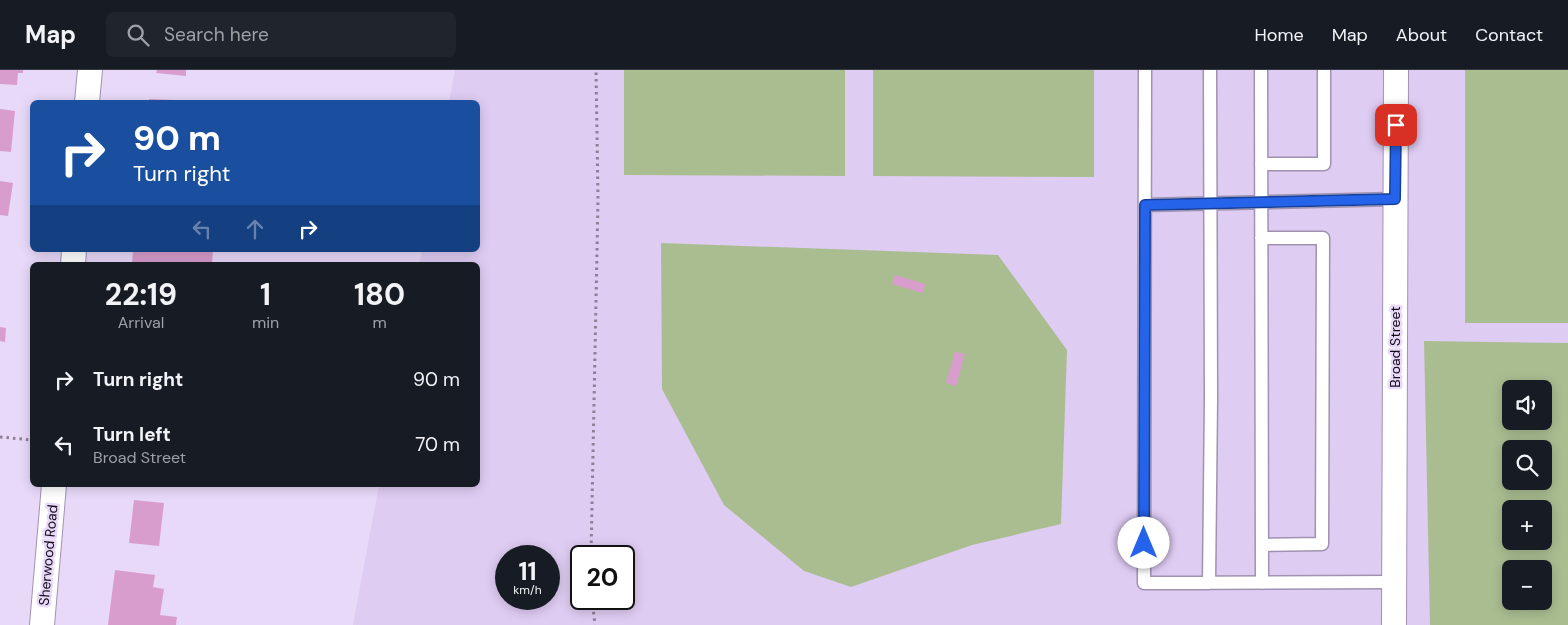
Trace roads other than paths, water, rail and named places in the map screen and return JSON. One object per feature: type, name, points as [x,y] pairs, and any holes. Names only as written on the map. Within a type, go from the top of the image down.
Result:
[{"type":"street","points":[[87,100],[90,70]]},
{"type":"street","name":"Broad Street","points":[[1394,625],[1396,70]]},
{"type":"street","name":"Sherwood Road","points":[[42,625],[54,487]]},
{"type":"lane","points":[[1145,70],[1144,583],[1394,582]]},
{"type":"lane","points":[[1209,583],[1211,399],[1210,70]]},
{"type":"lane","points":[[1261,70],[1262,583]]},
{"type":"lane","points":[[1261,164],[1324,164],[1324,70]]},
{"type":"lane","points":[[1145,205],[1395,199]]},
{"type":"lane","points":[[1261,238],[1324,238],[1322,544],[1262,545]]}]
